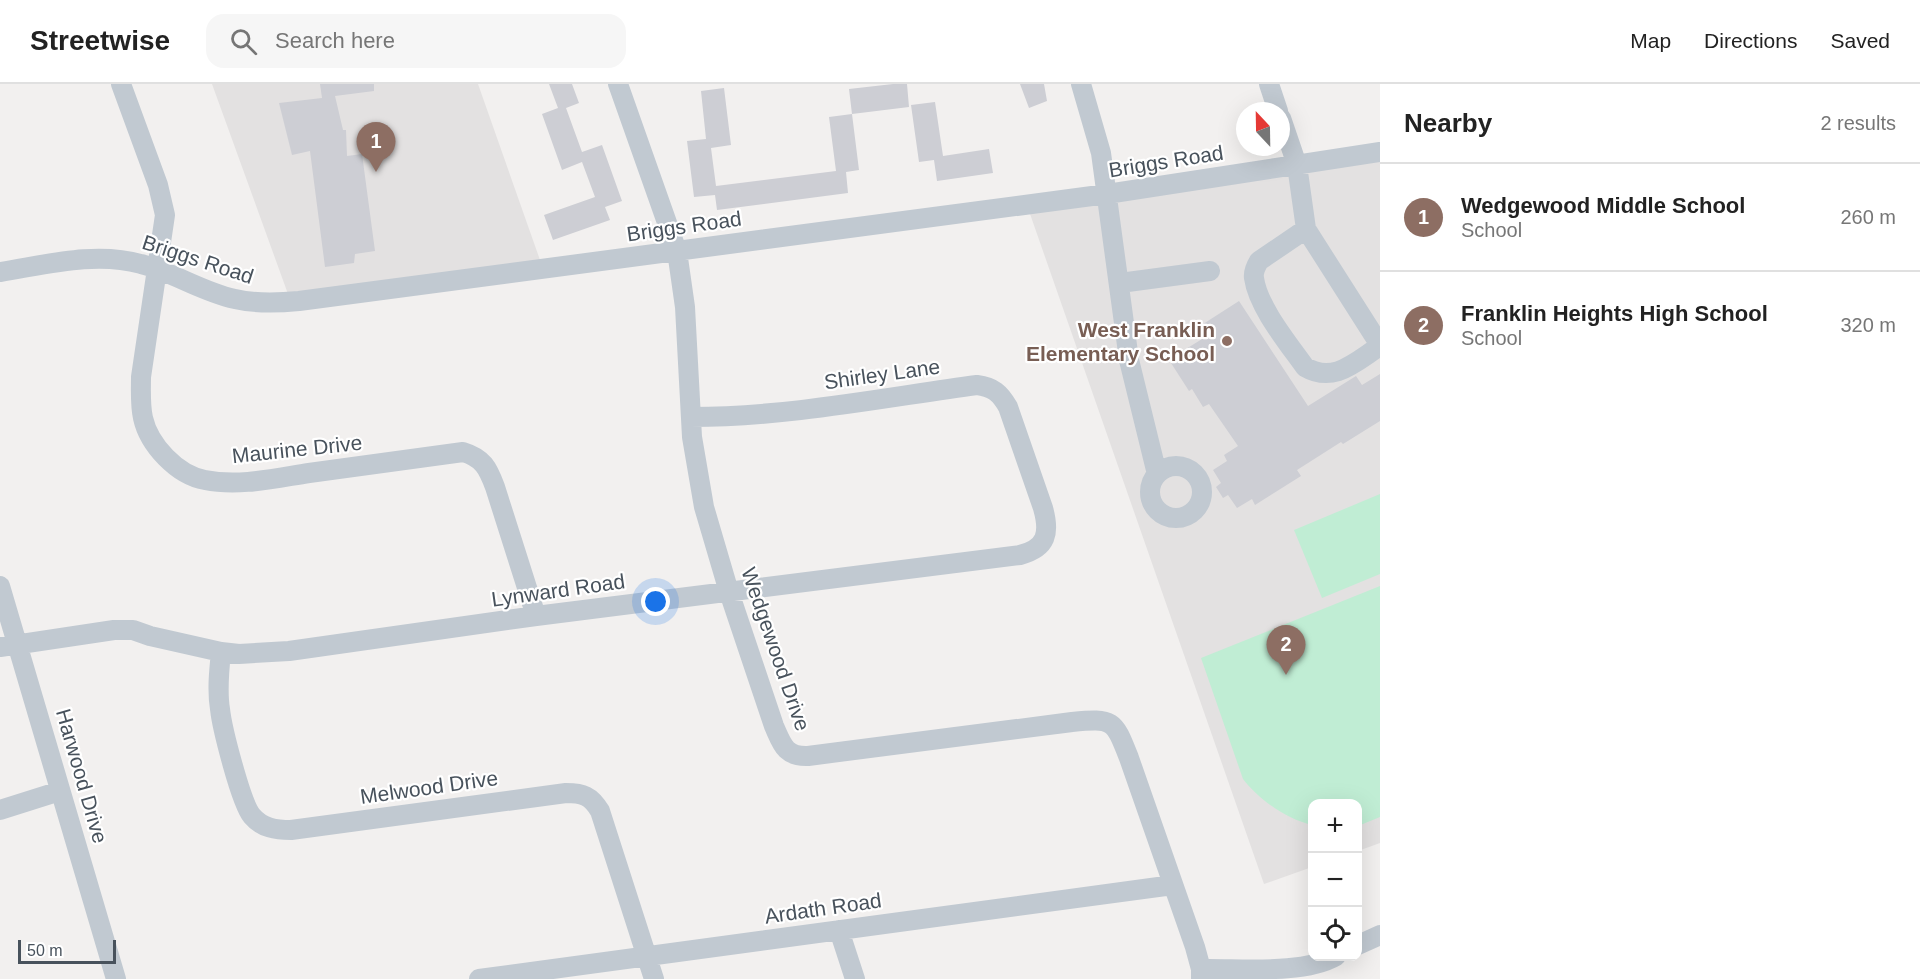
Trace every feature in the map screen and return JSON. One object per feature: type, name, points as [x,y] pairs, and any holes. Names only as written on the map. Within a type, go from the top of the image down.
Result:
[{"type":"street","name":"Maurine Drive","points":[[121,84],[163,201],[165,215],[141,377],[140,399],[144,421],[153,441],[166,458],[183,471],[204,480],[248,482],[463,452],[476,456],[488,470],[495,487],[537,616]]},
{"type":"street","name":"Wedgewood Drive","points":[[618,84],[677,251],[685,307],[692,436],[704,507],[729,592],[774,726],[783,746],[790,753],[799,756],[1072,722],[1104,720],[1112,724],[1119,732],[1129,758],[1201,974]]},
{"type":"street","points":[[1081,84],[1101,153],[1129,360],[1157,474]]},
{"type":"street","points":[[1269,84],[1275,102]]},
{"type":"street","points":[[1290,143],[1298,165],[1306,229],[1380,346],[1333,374],[1313,372],[1305,367],[1267,310],[1257,291],[1253,276],[1259,261],[1306,229]]},
{"type":"street","name":"Briggs Road","points":[[0,272],[99,258],[140,263],[234,299],[281,302],[1107,194],[1380,152]]},
{"type":"street","points":[[1120,283],[1210,271]]},
{"type":"street","name":"Shirley Lane","points":[[691,417],[750,415],[970,386],[985,386],[998,391],[1002,396],[1028,466]]},
{"type":"street","name":"Lynward Road","points":[[9,646],[114,630],[133,630],[221,652],[239,654],[289,651],[1028,552],[1041,544],[1047,530],[1046,519],[1028,466]]},
{"type":"street","name":"Harwood Drive","points":[[0,586],[9,646],[60,791],[116,979]]},
{"type":"street","name":"Melwood Drive","points":[[221,652],[219,707],[243,798],[250,814],[256,820],[270,828],[291,830],[580,793],[592,800],[600,811],[654,979]]},
{"type":"street","points":[[0,810],[60,791]]},
{"type":"street","name":"Ardath Road","points":[[479,979],[1173,885]]},
{"type":"street","points":[[839,930],[855,979]]},
{"type":"street","points":[[1362,944],[1379,938]]},
{"type":"street","points":[[1201,974],[1297,968],[1327,961]]},
{"type":"shaded area","points":[[212,84],[478,84],[540,260],[288,294]]},
{"type":"shaded area","name":"West Franklin Elementary School","points":[[1380,160],[1380,843],[1362,850],[1362,799],[1308,799],[1308,868],[1264,884],[1029,211]]},
{"type":"green space","points":[[1380,494],[1380,574],[1322,598],[1294,530]]},
{"type":"green space","points":[[1380,586],[1380,817],[1362,824],[1362,799],[1308,799],[1308,824],[1274,808],[1257,794],[1243,779],[1201,658]]},
{"type":"building","points":[[320,84],[374,84],[374,91],[335,96],[343,130],[346,130],[347,156],[362,154],[375,251],[355,254],[354,263],[325,267],[310,151],[292,155],[279,103],[322,98]]},
{"type":"building","points":[[549,84],[572,84],[579,103],[566,108],[582,152],[602,145],[622,201],[605,207],[610,220],[553,240],[544,215],[595,197],[582,162],[562,170],[542,114],[558,108]]},
{"type":"building","points":[[907,84],[909,107],[852,114],[849,89]]},
{"type":"building","points":[[1020,84],[1044,84],[1047,101],[1029,108]]},
{"type":"building","points":[[724,88],[731,145],[711,148],[716,186],[836,171],[829,117],[852,114],[859,170],[846,172],[848,193],[717,210],[715,195],[694,197],[687,141],[706,139],[701,91]]},
{"type":"building","points":[[935,102],[943,156],[989,149],[993,173],[937,181],[934,160],[919,162],[911,105]]},
{"type":"building","points":[[1239,301],[1308,406],[1356,376],[1362,385],[1380,374],[1380,421],[1297,470],[1301,476],[1255,505],[1252,499],[1237,508],[1228,495],[1223,498],[1216,487],[1221,483],[1213,470],[1227,461],[1224,455],[1238,446],[1209,404],[1203,407],[1192,389],[1189,391],[1171,363],[1183,355],[1181,352],[1207,336],[1200,326]]},
{"type":"place","name":"Wedgewood Middle School","points":[[376,172]]},
{"type":"place","name":"West Franklin Elementary School","points":[[1227,341]]},
{"type":"place","name":"Franklin Heights High School","points":[[1286,675]]}]
